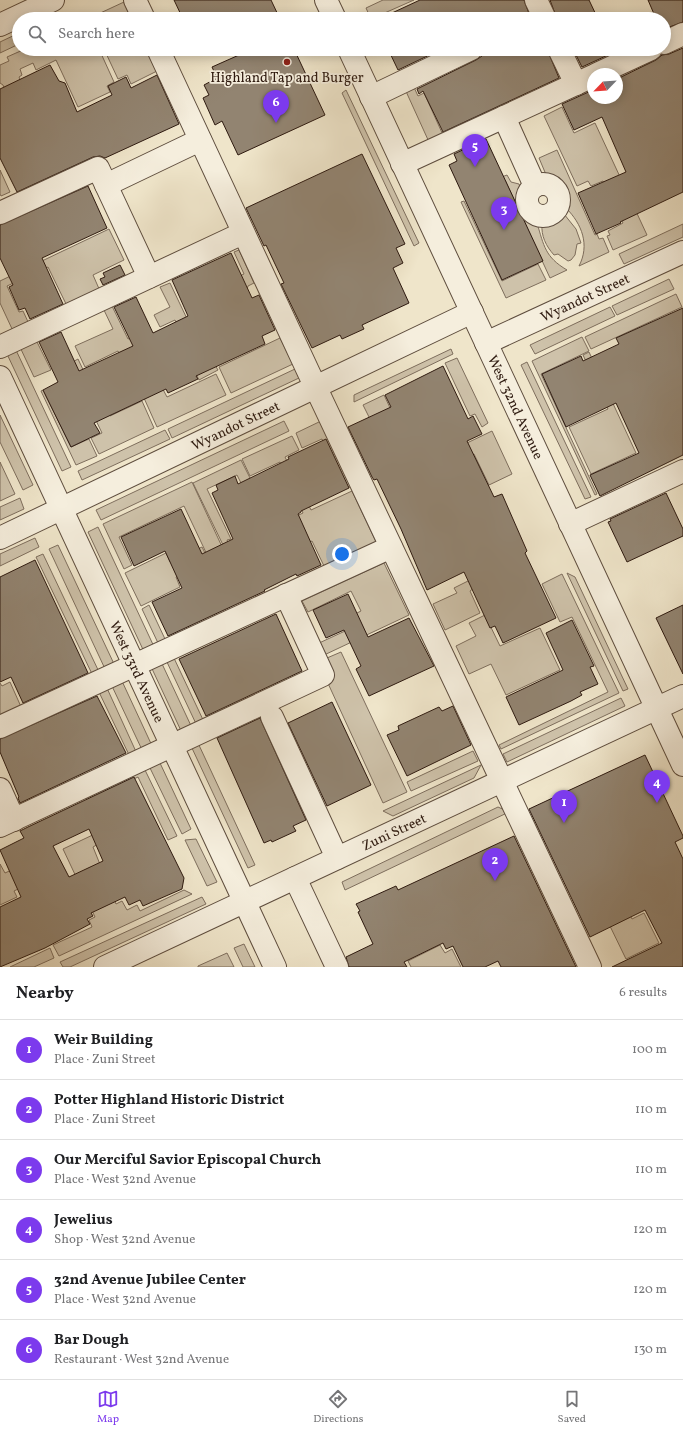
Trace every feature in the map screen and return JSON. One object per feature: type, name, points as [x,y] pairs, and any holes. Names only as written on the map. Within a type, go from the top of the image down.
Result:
[{"type":"street","points":[[28,12],[53,0]]},
{"type":"street","points":[[135,0],[141,12]]},
{"type":"street","points":[[326,0],[332,12]]},
{"type":"street","points":[[536,0],[542,12]]},
{"type":"street","points":[[0,25],[12,19]]},
{"type":"street","points":[[671,40],[683,34]]},
{"type":"street","points":[[161,56],[315,386],[590,967]]},
{"type":"street","name":"West 32nd Avenue","points":[[352,56],[683,765]]},
{"type":"street","points":[[371,97],[456,56]]},
{"type":"street","points":[[402,164],[584,80],[565,56]]},
{"type":"street","points":[[610,68],[635,56]]},
{"type":"street","points":[[504,117],[535,186]]},
{"type":"street","points":[[106,185],[200,140]]},
{"type":"street","points":[[0,213],[98,168],[149,277]]},
{"type":"street","points":[[0,347],[243,233]]},
{"type":"street","name":"Wyandot Street","points":[[486,343],[683,252]]},
{"type":"street","name":"Wyandot Street","points":[[0,538],[472,312]]},
{"type":"street","name":"West 33rd Avenue","points":[[0,377],[275,967]]},
{"type":"street","points":[[570,524],[683,471]]},
{"type":"street","points":[[0,727],[391,547]]},
{"type":"street","points":[[0,789],[7,823],[324,675],[286,595]]},
{"type":"street","name":"Zuni Street","points":[[105,967],[683,696]]},
{"type":"street","points":[[272,717],[338,858]]},
{"type":"street","points":[[295,878],[337,967]]},
{"type":"shaded area","points":[[383,0],[414,0],[387,12],[368,12],[366,8]]},
{"type":"shaded area","points":[[124,2],[129,12],[102,12]]},
{"type":"shaded area","points":[[12,36],[12,47],[0,53],[0,42]]},
{"type":"shaded area","points":[[12,55],[12,56],[102,56],[114,82],[107,86],[110,92],[78,107],[56,60],[36,70],[33,63],[20,69],[22,75],[19,77],[22,84],[6,92],[3,85],[0,83],[0,65],[9,61],[7,57]]},
{"type":"shaded area","points":[[107,56],[150,56],[157,71],[131,84],[127,75],[118,79]]},
{"type":"shaded area","points":[[412,83],[418,96],[424,93],[443,135],[429,142],[404,87]]},
{"type":"shaded area","points":[[346,90],[419,243],[414,246],[342,93]]},
{"type":"shaded area","points":[[562,107],[574,133],[595,123],[647,235],[613,250],[607,236],[610,235],[608,231],[623,223],[603,181],[591,186],[588,181],[577,186],[544,116]]},
{"type":"shaded area","points":[[557,150],[595,235],[597,234],[599,239],[603,238],[609,252],[579,266],[584,250],[583,235],[572,214],[566,208],[566,198],[563,189],[557,182],[547,177],[539,158]]},
{"type":"shaded area","points":[[0,170],[10,192],[1,196],[0,194]]},
{"type":"shaded area","points":[[507,175],[511,182],[519,184],[521,190],[521,210],[529,219],[537,223],[546,250],[554,260],[567,270],[550,278],[505,180],[494,180]]},
{"type":"shaded area","points":[[464,201],[502,281],[538,264],[546,280],[506,298],[461,202]]},
{"type":"shaded area","points":[[564,214],[576,229],[581,243],[577,244],[575,255],[568,261],[558,254],[554,255],[551,252],[542,233],[542,224],[552,223]]},
{"type":"shaded area","points":[[683,224],[683,237],[624,264],[619,254]]},
{"type":"shaded area","points":[[109,229],[124,260],[93,275],[100,291],[67,306],[48,267],[7,286],[19,312],[23,311],[29,324],[13,331],[0,303],[0,281]]},
{"type":"shaded area","points":[[239,250],[254,283],[248,286],[246,293],[222,284],[244,274],[234,252]]},
{"type":"shaded area","points":[[669,279],[674,289],[617,315],[612,306]]},
{"type":"shaded area","points":[[170,283],[190,325],[218,370],[199,380],[193,368],[197,366],[175,320],[160,327],[154,315],[170,307],[160,287]]},
{"type":"shaded area","points":[[676,294],[682,307],[591,349],[585,337]]},
{"type":"shaded area","points":[[111,304],[128,339],[135,336],[167,397],[216,374],[226,395],[157,427],[144,398],[141,399],[118,351],[85,367],[75,346],[113,329],[103,308]]},
{"type":"shaded area","points":[[610,307],[615,316],[535,354],[530,345]]},
{"type":"shaded area","points":[[582,337],[589,351],[541,374],[597,494],[595,495],[532,361]]},
{"type":"shaded area","points":[[280,338],[293,364],[231,393],[219,367]]},
{"type":"shaded area","points":[[37,342],[51,370],[34,377],[19,345]]},
{"type":"shaded area","points":[[15,348],[71,467],[62,471],[7,354]]},
{"type":"shaded area","points":[[451,349],[453,354],[354,402],[354,395]]},
{"type":"shaded area","points":[[589,352],[636,453],[591,474],[569,427],[608,409],[583,355]]},
{"type":"shaded area","points":[[457,358],[488,423],[482,427],[475,414],[470,416],[445,363]]},
{"type":"shaded area","points":[[78,359],[95,395],[99,394],[110,416],[142,401],[154,428],[99,454],[91,438],[102,433],[69,364]]},
{"type":"shaded area","points":[[527,362],[591,497],[585,499],[521,365]]},
{"type":"shaded area","points":[[295,369],[299,378],[172,438],[168,429]]},
{"type":"shaded area","points":[[43,390],[71,447],[89,439],[97,456],[76,465],[41,391]]},
{"type":"shaded area","points":[[384,395],[398,425],[378,435],[363,405]]},
{"type":"shaded area","points":[[0,415],[33,485],[23,490],[0,442]]},
{"type":"shaded area","points":[[284,421],[289,431],[101,520],[96,510]]},
{"type":"shaded area","points":[[321,421],[352,486],[345,489],[322,439],[302,448],[296,433]]},
{"type":"shaded area","points":[[165,430],[170,439],[82,480],[78,471]]},
{"type":"shaded area","points":[[492,431],[512,474],[489,485],[474,454],[425,477],[419,466]]},
{"type":"shaded area","points":[[292,436],[299,450],[285,457],[296,480],[290,483],[280,462],[250,476],[242,459]]},
{"type":"shaded area","points":[[241,460],[253,484],[244,489],[237,475],[207,489],[231,539],[227,540],[229,545],[224,547],[193,483]]},
{"type":"shaded area","points":[[0,462],[15,494],[0,501]]},
{"type":"shaded area","points":[[297,481],[311,510],[352,491],[376,542],[324,566],[312,541],[285,554],[273,527],[303,513],[290,484]]},
{"type":"shaded area","points":[[192,482],[243,592],[228,599],[184,506],[119,537],[132,565],[124,569],[103,524]]},
{"type":"shaded area","points":[[20,498],[24,509],[0,520],[0,507]]},
{"type":"shaded area","points":[[98,527],[193,730],[183,735],[88,532]]},
{"type":"shaded area","points":[[35,538],[39,547],[0,566],[0,554]]},
{"type":"shaded area","points":[[58,545],[115,666],[106,671],[49,549]]},
{"type":"shaded area","points":[[202,547],[209,561],[176,577],[180,587],[141,606],[125,573],[166,553],[170,562]]},
{"type":"shaded area","points":[[43,554],[100,674],[93,676],[36,557]]},
{"type":"shaded area","points":[[384,563],[409,615],[322,656],[317,644],[358,625],[353,615],[361,611],[351,591],[308,612],[302,601]]},
{"type":"shaded area","points":[[567,573],[575,577],[628,689],[623,691]]},
{"type":"shaded area","points":[[562,574],[619,693],[501,749],[499,745],[608,692],[572,617],[560,622],[542,584]]},
{"type":"shaded area","points":[[470,580],[474,588],[470,591],[480,613],[445,630],[433,604],[457,593],[454,588]]},
{"type":"shaded area","points":[[149,605],[205,724],[198,728],[142,609]]},
{"type":"shaded area","points":[[485,615],[500,646],[540,628],[560,670],[506,695],[491,664],[469,674],[456,646],[476,636],[469,623]]},
{"type":"shaded area","points":[[341,652],[407,792],[383,803],[326,679],[320,661]]},
{"type":"shaded area","points":[[121,679],[154,750],[144,754],[111,684]]},
{"type":"shaded area","points":[[10,682],[22,709],[0,719],[0,683],[2,686]]},
{"type":"shaded area","points":[[106,686],[138,756],[131,759],[98,690]]},
{"type":"shaded area","points":[[621,698],[625,706],[507,762],[503,754]]},
{"type":"shaded area","points":[[198,743],[255,865],[248,868],[191,746]]},
{"type":"shaded area","points":[[473,751],[478,761],[411,791],[407,782]]},
{"type":"shaded area","points":[[160,763],[191,829],[182,834],[150,768]]},
{"type":"shaded area","points":[[481,765],[474,778],[393,816],[383,811]]},
{"type":"shaded area","points":[[145,770],[177,836],[168,840],[138,777],[88,801],[86,798]]},
{"type":"shaded area","points":[[498,807],[509,812],[345,890],[342,882]]},
{"type":"shaded area","points":[[99,832],[100,843],[93,847],[116,904],[122,901],[127,910],[137,905],[140,911],[184,890],[192,894],[59,956],[53,945],[92,927],[89,920],[95,917],[63,849]]},
{"type":"shaded area","points":[[196,839],[217,882],[207,886],[185,840]]},
{"type":"shaded area","points":[[31,861],[26,885],[14,891],[17,897],[0,905],[0,864],[5,873]]},
{"type":"shaded area","points":[[611,875],[632,919],[644,913],[659,943],[626,959],[590,885]]},
{"type":"shaded area","points":[[202,897],[206,904],[70,967],[63,967],[60,962]]},
{"type":"shaded area","points":[[244,944],[255,967],[243,967],[234,948]]},
{"type":"shaded area","points":[[440,945],[445,953],[452,949],[461,967],[411,967],[408,961]]},
{"type":"shaded area","points":[[50,948],[54,958],[34,967],[10,967]]},
{"type":"shaded area","points":[[227,953],[234,967],[198,967],[198,966]]},
{"type":"building","points":[[174,0],[271,0],[277,12],[180,12]]},
{"type":"building","points":[[420,0],[524,0],[528,12],[394,12]]},
{"type":"building","points":[[550,0],[589,0],[595,12],[554,12]]},
{"type":"building","points":[[648,0],[683,0],[683,22],[671,26],[671,12],[653,12]]},
{"type":"building","points":[[683,48],[683,192],[596,234],[578,193],[626,172],[602,117],[574,130],[562,104],[587,93],[587,104],[623,104],[623,76],[656,60],[661,56],[671,56],[671,53]]},
{"type":"building","points":[[237,56],[297,56],[325,115],[238,155],[222,121],[215,125],[203,98],[209,95],[204,85],[217,78],[212,67]]},
{"type":"building","points":[[391,56],[427,56],[398,70]]},
{"type":"building","points":[[482,56],[550,56],[559,78],[443,132],[423,91],[419,94],[417,89]]},
{"type":"building","points":[[576,56],[606,56],[582,67]]},
{"type":"building","points":[[50,65],[59,81],[65,83],[77,112],[112,95],[108,86],[126,77],[131,88],[157,75],[179,124],[105,158],[100,156],[93,157],[17,192],[0,158],[0,89]]},
{"type":"building","points":[[486,139],[543,261],[502,280],[449,165],[457,161],[454,154]]},
{"type":"building","points":[[362,154],[405,244],[396,248],[403,263],[393,268],[409,303],[362,325],[364,329],[342,339],[340,335],[312,348],[281,284],[284,283],[246,208]]},
{"type":"building","points":[[88,186],[107,228],[42,258],[63,304],[30,319],[25,308],[19,310],[9,287],[13,285],[0,258],[0,225]]},
{"type":"building","points":[[231,253],[252,298],[259,295],[275,330],[262,336],[265,344],[196,376],[198,379],[168,393],[166,389],[94,423],[100,433],[71,447],[43,390],[58,382],[39,342],[61,332],[79,371],[133,346],[114,307],[136,297],[153,333],[188,316],[172,280]]},
{"type":"building","points":[[120,265],[125,275],[103,285],[100,279],[105,277],[103,273]]},
{"type":"building","points":[[683,308],[683,455],[600,496],[590,475],[639,453],[616,403],[566,427],[542,374],[581,356],[583,361],[619,344],[616,338]]},
{"type":"building","points":[[443,366],[468,419],[473,416],[482,434],[467,441],[494,497],[502,494],[527,551],[525,553],[556,618],[503,643],[495,626],[490,628],[464,572],[427,590],[401,529],[377,479],[374,480],[372,477],[348,427],[391,407],[385,395]]},
{"type":"building","points":[[326,439],[349,488],[301,511],[298,514],[321,565],[297,576],[296,574],[264,590],[265,591],[168,636],[152,602],[182,588],[165,551],[134,566],[121,537],[181,509],[202,554],[233,539],[212,493],[218,490],[216,485],[235,476],[238,484],[289,459],[288,457]]},
{"type":"building","points":[[666,493],[683,529],[683,536],[627,562],[608,522],[611,521],[610,519]]},
{"type":"building","points":[[35,560],[88,673],[23,703],[11,677],[0,682],[0,577]]},
{"type":"building","points":[[348,594],[368,637],[409,618],[434,666],[369,696],[356,669],[361,666],[344,630],[326,638],[313,610]]},
{"type":"building","points":[[683,605],[683,674],[656,618]]},
{"type":"building","points":[[276,614],[302,671],[206,716],[179,659]]},
{"type":"building","points":[[572,620],[594,666],[590,667],[598,684],[580,692],[582,695],[571,701],[519,725],[506,697],[563,670],[546,633]]},
{"type":"building","points":[[97,696],[126,753],[20,803],[19,797],[0,752],[0,739]]},
{"type":"building","points":[[332,702],[371,785],[327,806],[288,723]]},
{"type":"building","points":[[453,706],[471,745],[407,776],[387,735],[399,730],[398,726],[439,707],[442,711]]},
{"type":"building","points":[[260,718],[306,820],[293,826],[296,831],[272,842],[271,840],[264,843],[217,738]]},
{"type":"building","points":[[645,755],[683,836],[683,838],[675,842],[683,859],[683,967],[612,967],[662,943],[645,910],[590,937],[529,809]]},
{"type":"building","points":[[134,777],[184,878],[182,889],[143,906],[140,900],[129,905],[125,897],[91,913],[93,916],[87,919],[90,924],[45,948],[0,967],[0,907],[21,897],[0,850],[24,838],[20,831]],"holes":[[[89,829],[103,861],[69,877],[53,846]]]},
{"type":"building","points":[[514,836],[576,967],[501,967],[498,961],[485,967],[463,967],[453,946],[446,949],[443,943],[404,962],[407,967],[349,967],[346,957],[373,944],[358,912],[360,911],[356,904],[396,886],[398,890]]},
{"type":"place","name":"Highland Tap and Burger","points":[[287,62]]},
{"type":"place","name":"Bar Dough","points":[[276,123]]},
{"type":"place","name":"32nd Avenue Jubilee Center","points":[[475,167]]},
{"type":"place","name":"Our Merciful Savior Episcopal Church","points":[[504,230]]},
{"type":"place","name":"Jewelius","points":[[657,803]]},
{"type":"place","name":"Weir Building","points":[[564,823]]},
{"type":"place","name":"Potter Highland Historic District","points":[[495,881]]}]
